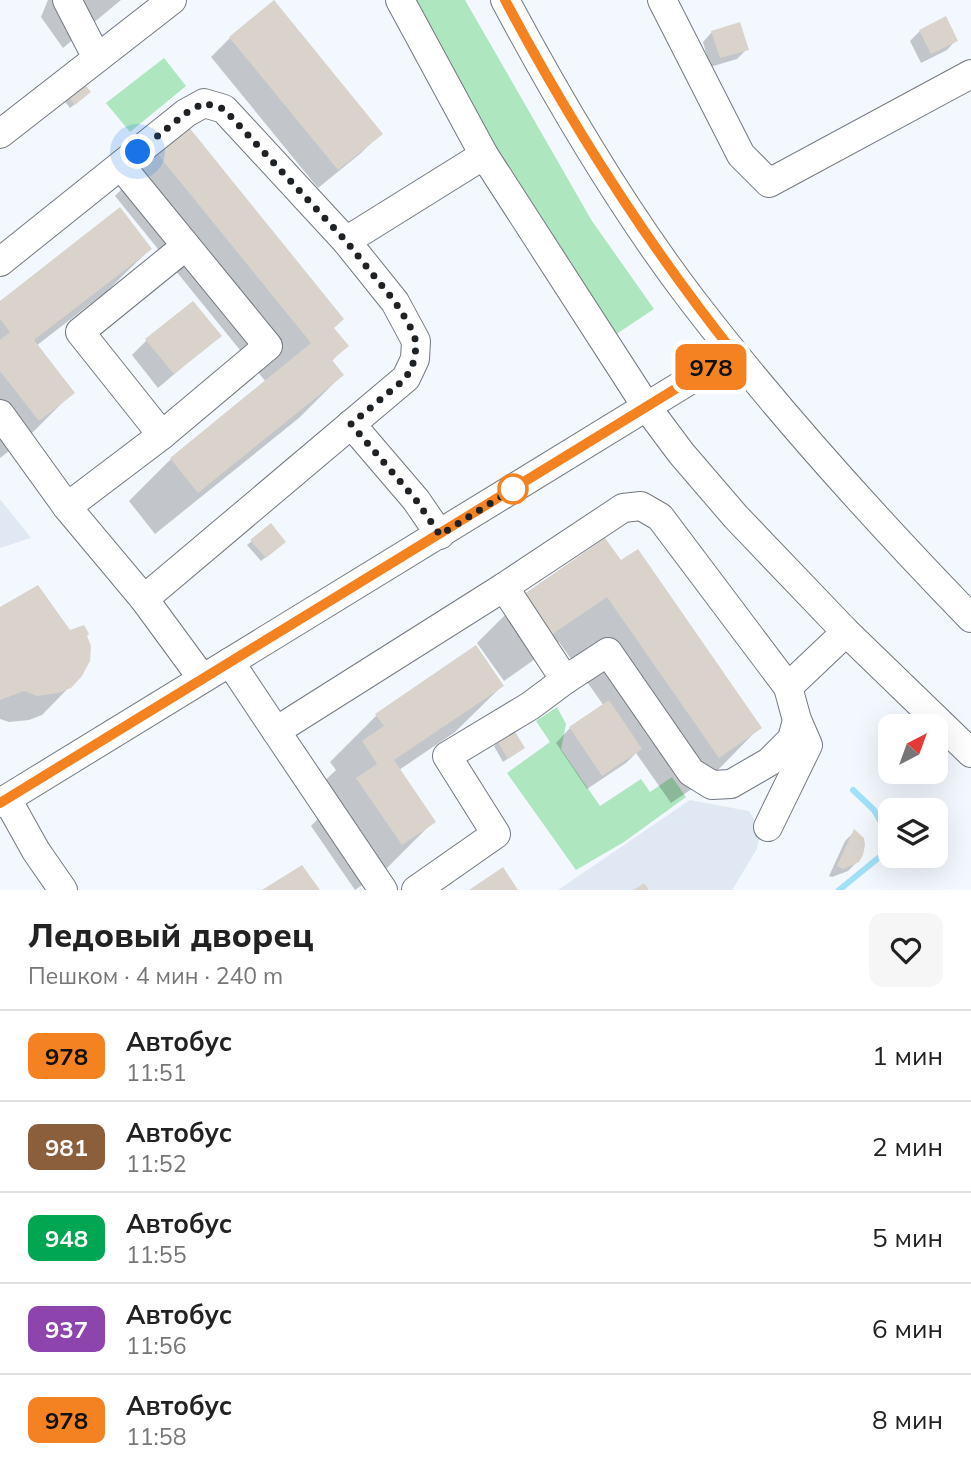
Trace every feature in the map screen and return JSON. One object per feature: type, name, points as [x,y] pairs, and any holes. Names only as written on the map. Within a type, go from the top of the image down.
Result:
[{"type":"street","points":[[67,0],[97,58]]},
{"type":"street","points":[[0,134],[172,0]]},
{"type":"street","points":[[400,0],[484,156],[646,406],[699,475],[846,632],[971,753]]},
{"type":"street","points":[[505,0],[549,83],[628,208],[691,299],[778,407],[895,539],[971,618]]},
{"type":"street","points":[[662,0],[741,155],[769,183],[971,74]]},
{"type":"street","points":[[0,262],[186,113],[204,103],[224,109],[346,241],[395,302],[409,324],[416,341],[415,359],[406,378],[144,599]]},
{"type":"street","points":[[346,241],[484,156]]},
{"type":"street","points":[[67,507],[162,435],[268,346],[121,166]]},
{"type":"street","points":[[162,435],[80,332],[186,246]]},
{"type":"street","points":[[63,890],[3,801],[734,353]]},
{"type":"street","points":[[0,414],[67,507],[144,599],[202,678]]},
{"type":"street","points":[[351,424],[416,500],[440,535]]},
{"type":"street","points":[[276,731],[504,587],[623,508],[640,506],[660,517],[788,687],[797,720],[808,744],[768,827]]},
{"type":"street","points":[[504,587],[565,680]]},
{"type":"street","points":[[788,687],[846,632]]},
{"type":"street","points":[[416,890],[496,834],[447,756],[530,706],[608,652],[691,772],[712,785],[731,784],[769,762],[792,739],[797,720]]},
{"type":"street","points":[[229,662],[383,890]]},
{"type":"shaded area","points":[[0,499],[31,538],[0,548]]},
{"type":"shaded area","points":[[690,800],[749,811],[761,830],[757,849],[732,890],[558,890]]},
{"type":"green space","points":[[412,0],[465,0],[592,221],[654,309],[615,335],[551,241],[485,131]]},
{"type":"green space","points":[[164,58],[186,86],[130,132],[106,103]]},
{"type":"green space","points":[[557,707],[566,724],[561,749],[600,806],[641,779],[650,792],[672,777],[686,797],[624,842],[576,870],[507,773],[550,742],[536,721]]},
{"type":"building","points":[[274,0],[383,134],[338,170],[229,37]]},
{"type":"building","points":[[946,16],[958,41],[931,54],[919,30]]},
{"type":"building","points":[[740,22],[749,50],[720,58],[711,31]]},
{"type":"building","points":[[81,80],[91,92],[75,105],[66,93]]},
{"type":"building","points":[[188,126],[344,319],[334,328],[349,346],[332,360],[344,375],[198,493],[170,458],[311,343],[156,152]]},
{"type":"building","points":[[120,207],[152,249],[34,340],[75,393],[39,421],[0,371],[0,340],[10,332],[0,319],[0,301]]},
{"type":"building","points":[[193,301],[222,336],[174,374],[145,339]]},
{"type":"building","points":[[271,523],[286,542],[266,558],[250,540]]},
{"type":"building","points":[[605,538],[621,560],[638,549],[762,728],[719,758],[607,597],[551,635],[523,595]]},
{"type":"building","points":[[38,585],[70,630],[84,625],[91,646],[90,661],[71,688],[37,696],[24,691],[0,700],[0,607]]},
{"type":"building","points":[[476,645],[504,686],[394,760],[436,822],[402,845],[356,778],[377,764],[362,741],[384,726],[375,714]]},
{"type":"building","points":[[609,700],[642,749],[602,776],[569,727]]},
{"type":"building","points":[[514,730],[525,748],[508,759],[497,741]]},
{"type":"building","points":[[854,829],[864,838],[863,855],[859,862],[843,869],[837,866]]},
{"type":"building","points":[[302,865],[320,890],[262,890]]},
{"type":"building","points":[[503,867],[518,890],[469,890]]},
{"type":"building","points":[[644,883],[649,890],[634,890]]},
{"type":"waterway","points":[[839,890],[882,855],[886,831],[874,810],[853,790]]},
{"type":"bus line","name":"978","points":[[0,803],[734,353],[691,299],[628,208],[549,83],[505,0]]},
{"type":"route","points":[[138,152],[186,113],[204,103],[224,109],[346,241],[395,302],[416,341],[415,359],[406,378],[351,424],[416,500],[440,535],[513,489]]}]
